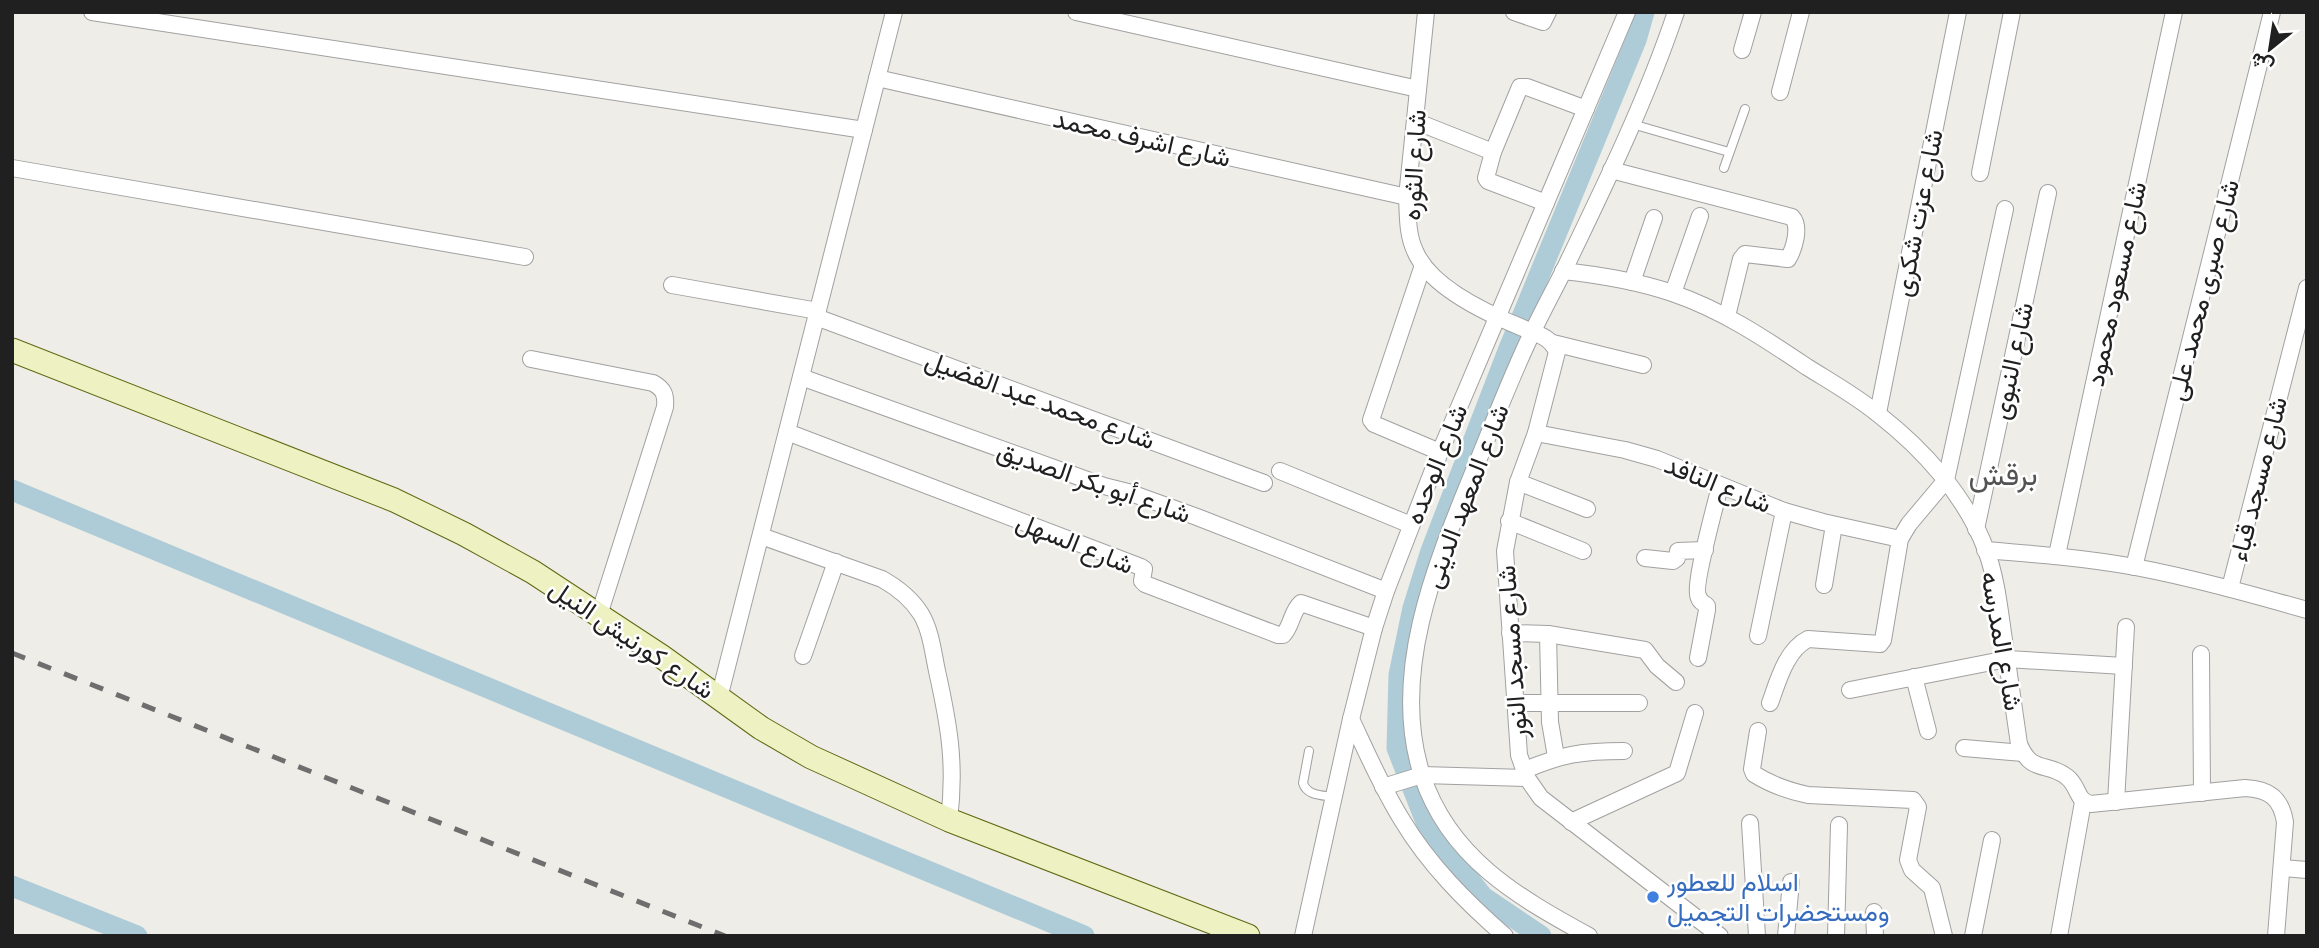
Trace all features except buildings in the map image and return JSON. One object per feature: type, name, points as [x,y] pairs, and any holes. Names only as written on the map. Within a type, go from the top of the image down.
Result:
[{"type":"main road","name":"شارع كورنيش النيل","points":[[12,350],[394,500],[510,559],[662,656],[761,728],[810,757],[949,820],[1248,936]]},
{"type":"street","points":[[92,12],[864,130]]},
{"type":"street","points":[[719,698],[894,12]]},
{"type":"street","points":[[1076,12],[1418,89]]},
{"type":"street","name":"شارع الثوره","points":[[1426,12],[1407,197],[1408,225],[1414,250],[1423,265],[1456,293],[1498,318]]},
{"type":"street","points":[[1514,12],[1539,22],[1544,22],[1548,12]]},
{"type":"street","name":"شارع الوحده","points":[[1303,936],[1351,719],[1386,591],[1440,452],[1627,12]]},
{"type":"street","name":"شارع المعهد الدينى","points":[[1589,936],[1526,900],[1466,852],[1440,815],[1422,775],[1413,732],[1412,687],[1426,600],[1469,482],[1532,332],[1632,124],[1676,12]]},
{"type":"street","points":[[1742,50],[1753,12]]},
{"type":"street","points":[[1780,92],[1801,12]]},
{"type":"street","name":"شارع عزت شكرى","points":[[1878,413],[1958,12]]},
{"type":"street","points":[[1980,173],[2012,12]]},
{"type":"street","name":"شارع مسعود محمود","points":[[2057,555],[2174,12]]},
{"type":"street","name":"شارع صبرى محمد على","points":[[2134,567],[2272,12]]},
{"type":"street","name":"شارع اشرف محمد","points":[[877,78],[1407,197]]},
{"type":"street","points":[[1546,203],[1486,178],[1493,152],[1520,87],[1586,109]]},
{"type":"street","points":[[1415,121],[1493,152]]},
{"type":"street","points":[[12,168],[526,257]]},
{"type":"street","points":[[1611,170],[1791,217],[1796,222],[1793,246],[1787,259],[1745,254],[1741,259],[1727,316]]},
{"type":"street","name":"شارع النبوى","points":[[1976,529],[2048,193]]},
{"type":"street","points":[[1770,703],[1790,657],[1800,643],[1808,639],[1880,644],[1883,640],[1900,539],[1909,524],[1946,480],[2006,209]]},
{"type":"street","points":[[1673,293],[1700,216]]},
{"type":"street","points":[[1632,282],[1654,218]]},
{"type":"street","points":[[1423,265],[1371,420],[1374,424],[1440,452]]},
{"type":"street","name":"شارع المدرسه","points":[[1563,271],[1632,282],[1673,293],[1727,316],[1878,413],[1913,444],[1946,480],[1976,529],[1985,550],[1995,582],[2019,744],[2023,754]]},
{"type":"street","name":"شارع محمد عبد الفضيل","points":[[672,285],[817,314],[1264,483]]},
{"type":"street","name":"شارع مسجد قباء","points":[[2230,588],[2307,288]]},
{"type":"street","points":[[1498,318],[1546,337],[1553,343],[1643,365]]},
{"type":"street","name":"شارع مسجد النور","points":[[1553,343],[1557,352],[1556,362],[1536,433],[1518,482],[1506,551],[1519,755],[1526,774],[1541,798],[1720,936]]},
{"type":"street","points":[[531,359],[653,383],[661,387],[666,396],[665,407],[599,615]]},
{"type":"street","name":"شارع أبو بكر الصديق","points":[[801,377],[1104,486],[1128,492],[1386,591]]},
{"type":"street","name":"شارع السهل","points":[[787,432],[1141,567],[1144,569],[1142,582],[1145,584],[1278,635],[1287,631],[1301,603],[1374,628]]},
{"type":"street","name":"شارع النافد","points":[[1536,433],[1625,450],[1667,463],[1784,511],[1900,539]]},
{"type":"street","points":[[1280,471],[1411,525]]},
{"type":"street","points":[[1518,482],[1587,509]]},
{"type":"street","points":[[1698,658],[1707,606],[1698,594],[1720,486]]},
{"type":"street","points":[[1758,636],[1784,511]]},
{"type":"street","points":[[1510,521],[1583,551]]},
{"type":"street","points":[[1824,584],[1834,525]]},
{"type":"street","points":[[761,536],[882,579],[898,588],[912,601],[923,617],[950,732],[953,776],[949,820]]},
{"type":"street","points":[[1645,558],[1673,561],[1677,558],[1678,551],[1705,550]]},
{"type":"street","points":[[1985,550],[2057,555],[2134,567],[2230,588],[2307,610]]},
{"type":"street","points":[[803,656],[836,562]]},
{"type":"street","points":[[2116,802],[2126,627]]},
{"type":"street","points":[[1510,633],[1548,634],[1645,650],[1657,666],[1676,682]]},
{"type":"street","points":[[1548,634],[1550,722],[1556,757]]},
{"type":"street","points":[[2201,654],[2202,793]]},
{"type":"street","points":[[1850,690],[2007,659],[2124,666]]},
{"type":"street","points":[[1914,677],[1928,731]]},
{"type":"street","points":[[1515,703],[1639,703]]},
{"type":"street","points":[[1571,822],[1677,773],[1695,713]]},
{"type":"street","points":[[1351,719],[1402,821],[1434,865],[1471,906],[1505,936]]},
{"type":"street","points":[[1758,731],[1752,769],[1754,774],[1765,780],[1808,795],[1913,800],[1917,803],[1908,860],[1912,870],[1932,888],[1944,936]]},
{"type":"street","points":[[1964,748],[2023,754],[2038,767],[2059,772],[2069,778],[2084,803],[2059,936]]},
{"type":"street","points":[[1383,787],[1422,775],[1526,774],[1556,757],[1590,751],[1623,751]]},
{"type":"street","points":[[2084,803],[2245,788],[2260,788],[2273,795],[2283,808],[2285,822],[2277,936]]},
{"type":"street","points":[[1750,823],[1758,936]]},
{"type":"street","points":[[1836,936],[1839,825]]},
{"type":"street","points":[[1973,936],[1992,840]]},
{"type":"street","points":[[2282,868],[2307,870]]},
{"type":"street","points":[[1786,936],[1791,882]]},
{"type":"street","points":[[1874,912],[1875,936]]},
{"type":"lane","points":[[1724,168],[1745,109]]},
{"type":"lane","points":[[1632,124],[1729,152]]},
{"type":"lane","points":[[1309,751],[1304,788],[1308,792],[1334,797]]},
{"type":"waterway","points":[[1541,936],[1483,897],[1428,827],[1397,748],[1399,675],[1413,608],[1431,551],[1508,351],[1636,40],[1644,12]]},
{"type":"waterway","points":[[12,490],[1084,936]]},
{"type":"waterway","points":[[12,886],[137,936]]},
{"type":"railway","points":[[12,653],[725,936]]},
{"type":"place","name":"اسلام للعطور ومستحضرات التجميل","points":[[1653,897]]},
{"type":"district","name":"برقش","points":[[2003,475]]}]
